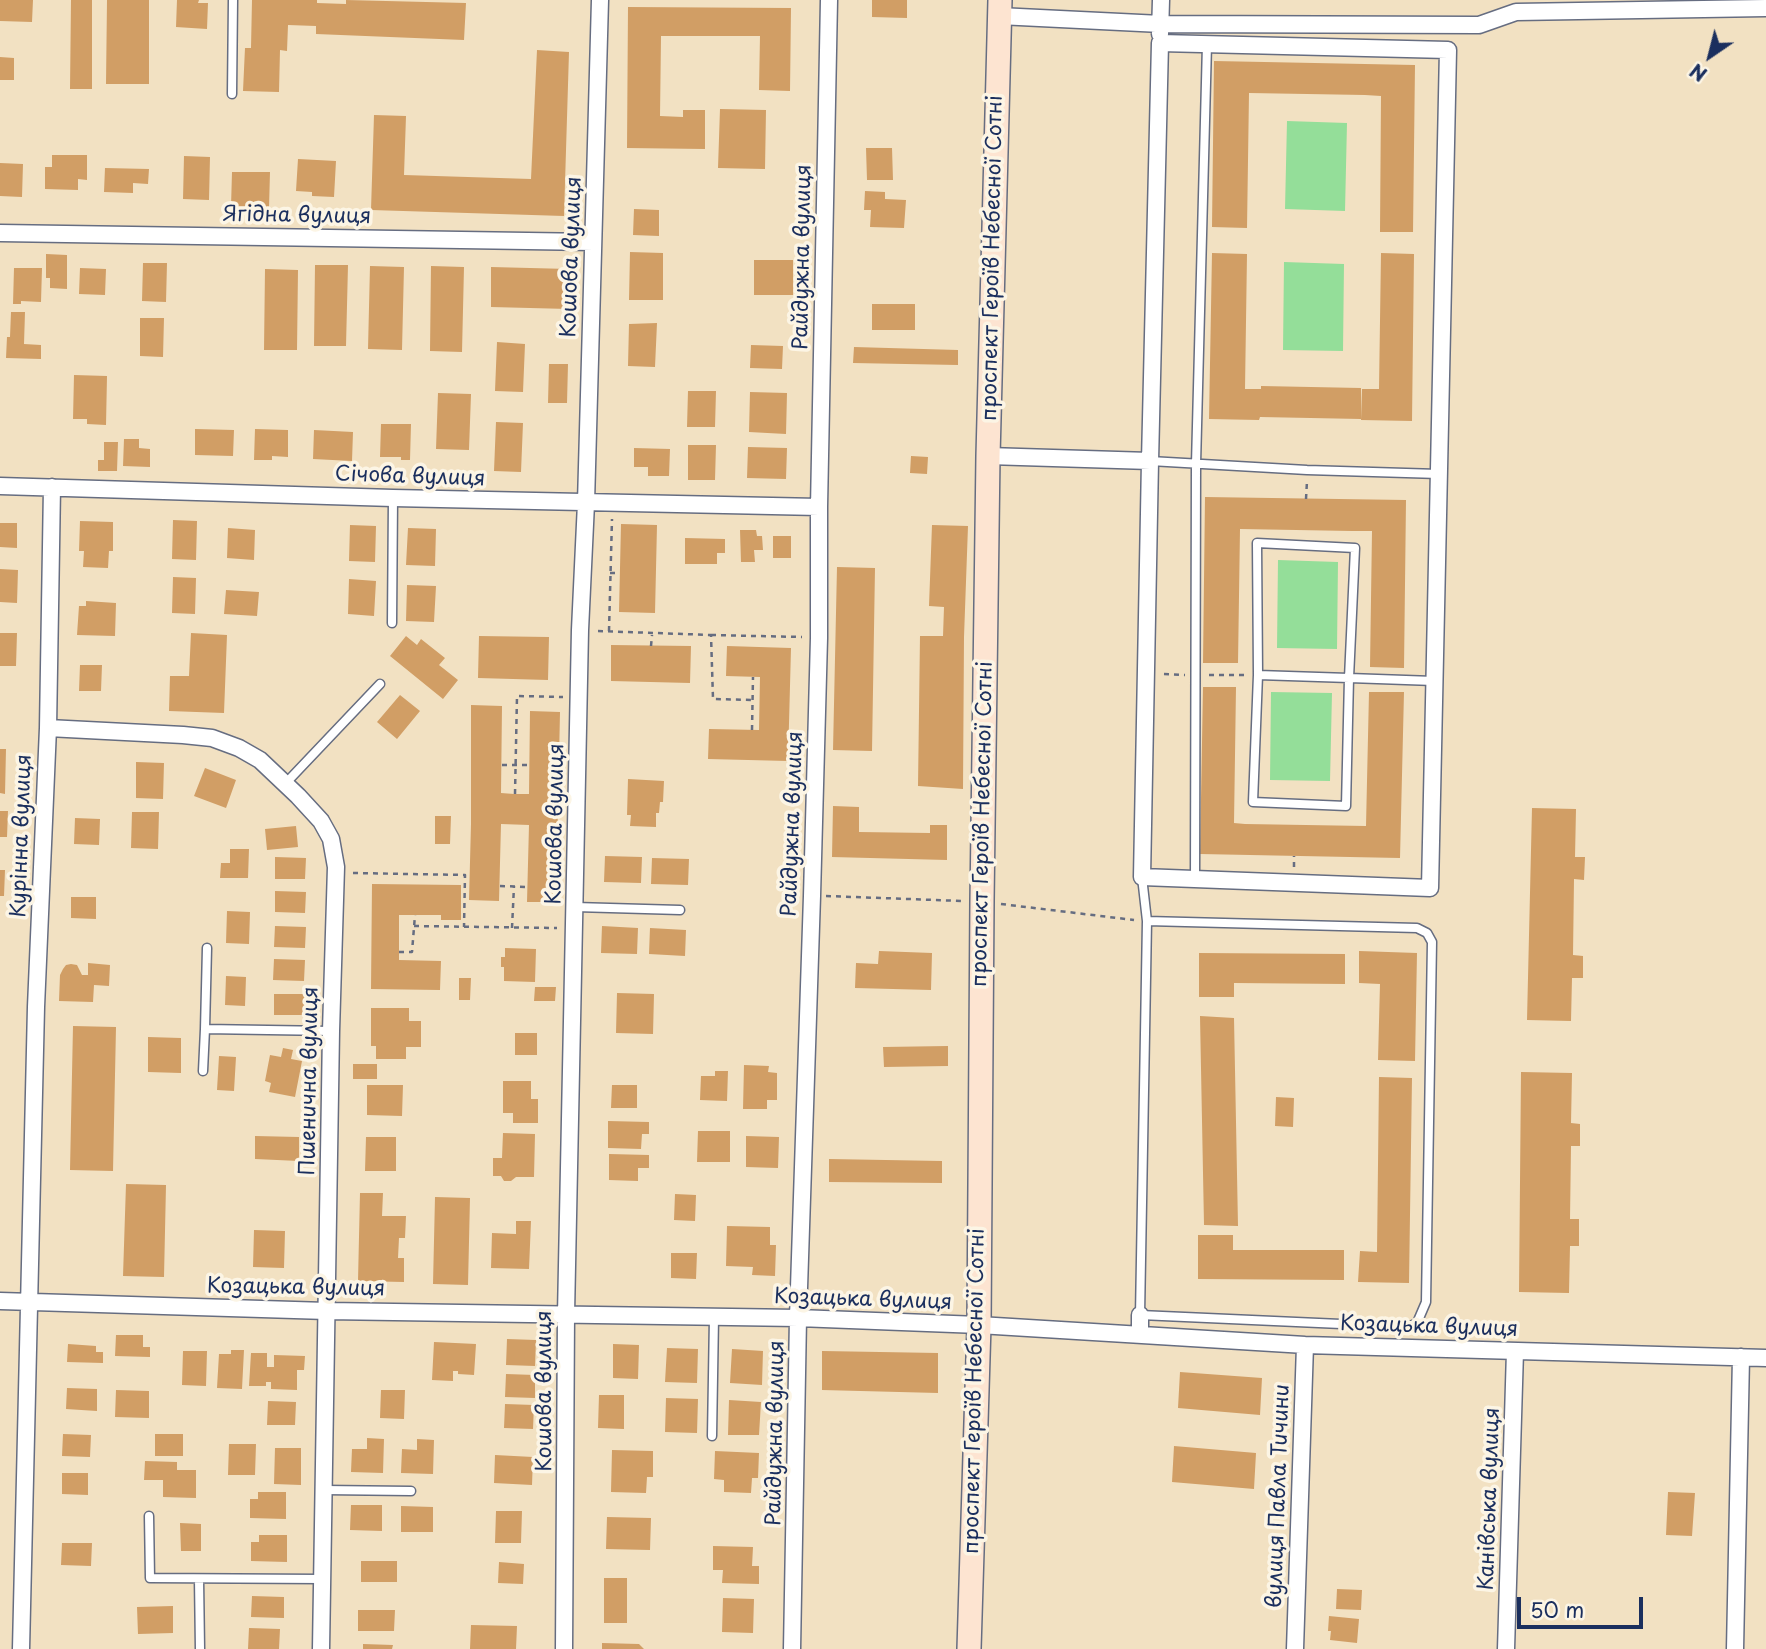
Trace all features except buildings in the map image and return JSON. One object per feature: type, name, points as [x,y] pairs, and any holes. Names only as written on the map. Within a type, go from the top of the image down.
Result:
[{"type":"street","name":"Кошова вулиця","points":[[564,1649],[566,1314],[580,630],[600,0]]},
{"type":"street","name":"Райдужна вулиця","points":[[792,1649],[798,1318],[819,638],[818,507],[829,0]]},
{"type":"street","points":[[1160,43],[1448,50],[1430,888],[1142,877],[1150,461],[1161,0]]},
{"type":"street","points":[[1000,8],[1161,24],[1479,24],[1516,12],[1766,8]]},
{"type":"street","name":"проспект Героїв Небесної Сотні","points":[[969,1649],[979,1325],[981,915],[988,456],[1000,8]]},
{"type":"street","name":"Ягідна вулиця","points":[[0,233],[593,242]]},
{"type":"street","points":[[988,456],[1150,461]]},
{"type":"street","name":"Січова вулиця","points":[[0,486],[818,507]]},
{"type":"street","name":"Курінна вулиця","points":[[21,1649],[36,1007],[48,728],[51,487]]},
{"type":"street","name":"Пшенична вулиця","points":[[48,728],[212,738],[239,748],[260,761],[285,784],[321,821],[331,839],[336,873],[321,1649]]},
{"type":"street","name":"Козацька вулиця","points":[[0,1301],[327,1311],[798,1318],[979,1325],[1305,1345],[1766,1358]]},
{"type":"street","points":[[1140,1315],[1140,1335]]},
{"type":"street","name":"вулиця Павла Тичини","points":[[1294,1649],[1305,1345]]},
{"type":"street","name":"Канівська вулиця","points":[[1506,1649],[1515,1351]]},
{"type":"street","points":[[1735,1649],[1741,1357]]},
{"type":"lane","points":[[232,94],[233,0]]},
{"type":"lane","points":[[1195,879],[1196,464],[1207,44]]},
{"type":"lane","points":[[1150,461],[1439,474]]},
{"type":"lane","points":[[392,623],[393,498]]},
{"type":"lane","points":[[1257,542],[1355,548],[1346,806],[1253,802],[1258,675],[1257,542]]},
{"type":"lane","points":[[1258,675],[1435,681]]},
{"type":"lane","points":[[285,784],[380,684]]},
{"type":"lane","points":[[1142,877],[1147,921],[1140,1315],[1408,1327],[1417,1323],[1426,1302],[1432,942],[1427,933],[1417,928],[1147,921]]},
{"type":"lane","points":[[575,906],[680,910]]},
{"type":"lane","points":[[203,1071],[207,947]]},
{"type":"lane","points":[[205,1029],[331,1031]]},
{"type":"lane","points":[[712,1436],[715,1317]]},
{"type":"lane","points":[[324,1490],[411,1491]]},
{"type":"lane","points":[[149,1516],[150,1578],[322,1580]]},
{"type":"lane","points":[[199,1578],[200,1649]]},
{"type":"path","points":[[1307,470],[1307,499]]},
{"type":"path","points":[[609,631],[612,503]]},
{"type":"path","points":[[610,573],[620,573]]},
{"type":"path","points":[[580,630],[819,638]]},
{"type":"path","points":[[651,646],[652,633]]},
{"type":"path","points":[[711,635],[713,699],[752,700]]},
{"type":"path","points":[[752,677],[752,730]]},
{"type":"path","points":[[515,794],[517,696],[580,698]]},
{"type":"path","points":[[502,765],[529,765]]},
{"type":"path","points":[[336,873],[465,875],[464,927]]},
{"type":"path","points":[[500,886],[527,887]]},
{"type":"path","points":[[512,928],[514,886]]},
{"type":"path","points":[[399,952],[412,952],[415,915]]},
{"type":"path","points":[[414,926],[575,929]]},
{"type":"green space","points":[[1287,121],[1347,123],[1345,211],[1285,209]]},
{"type":"green space","points":[[1284,262],[1344,264],[1343,351],[1283,350]]},
{"type":"green space","points":[[1278,560],[1338,562],[1337,649],[1277,648]]},
{"type":"green space","points":[[1271,692],[1332,693],[1330,781],[1270,780]]}]
